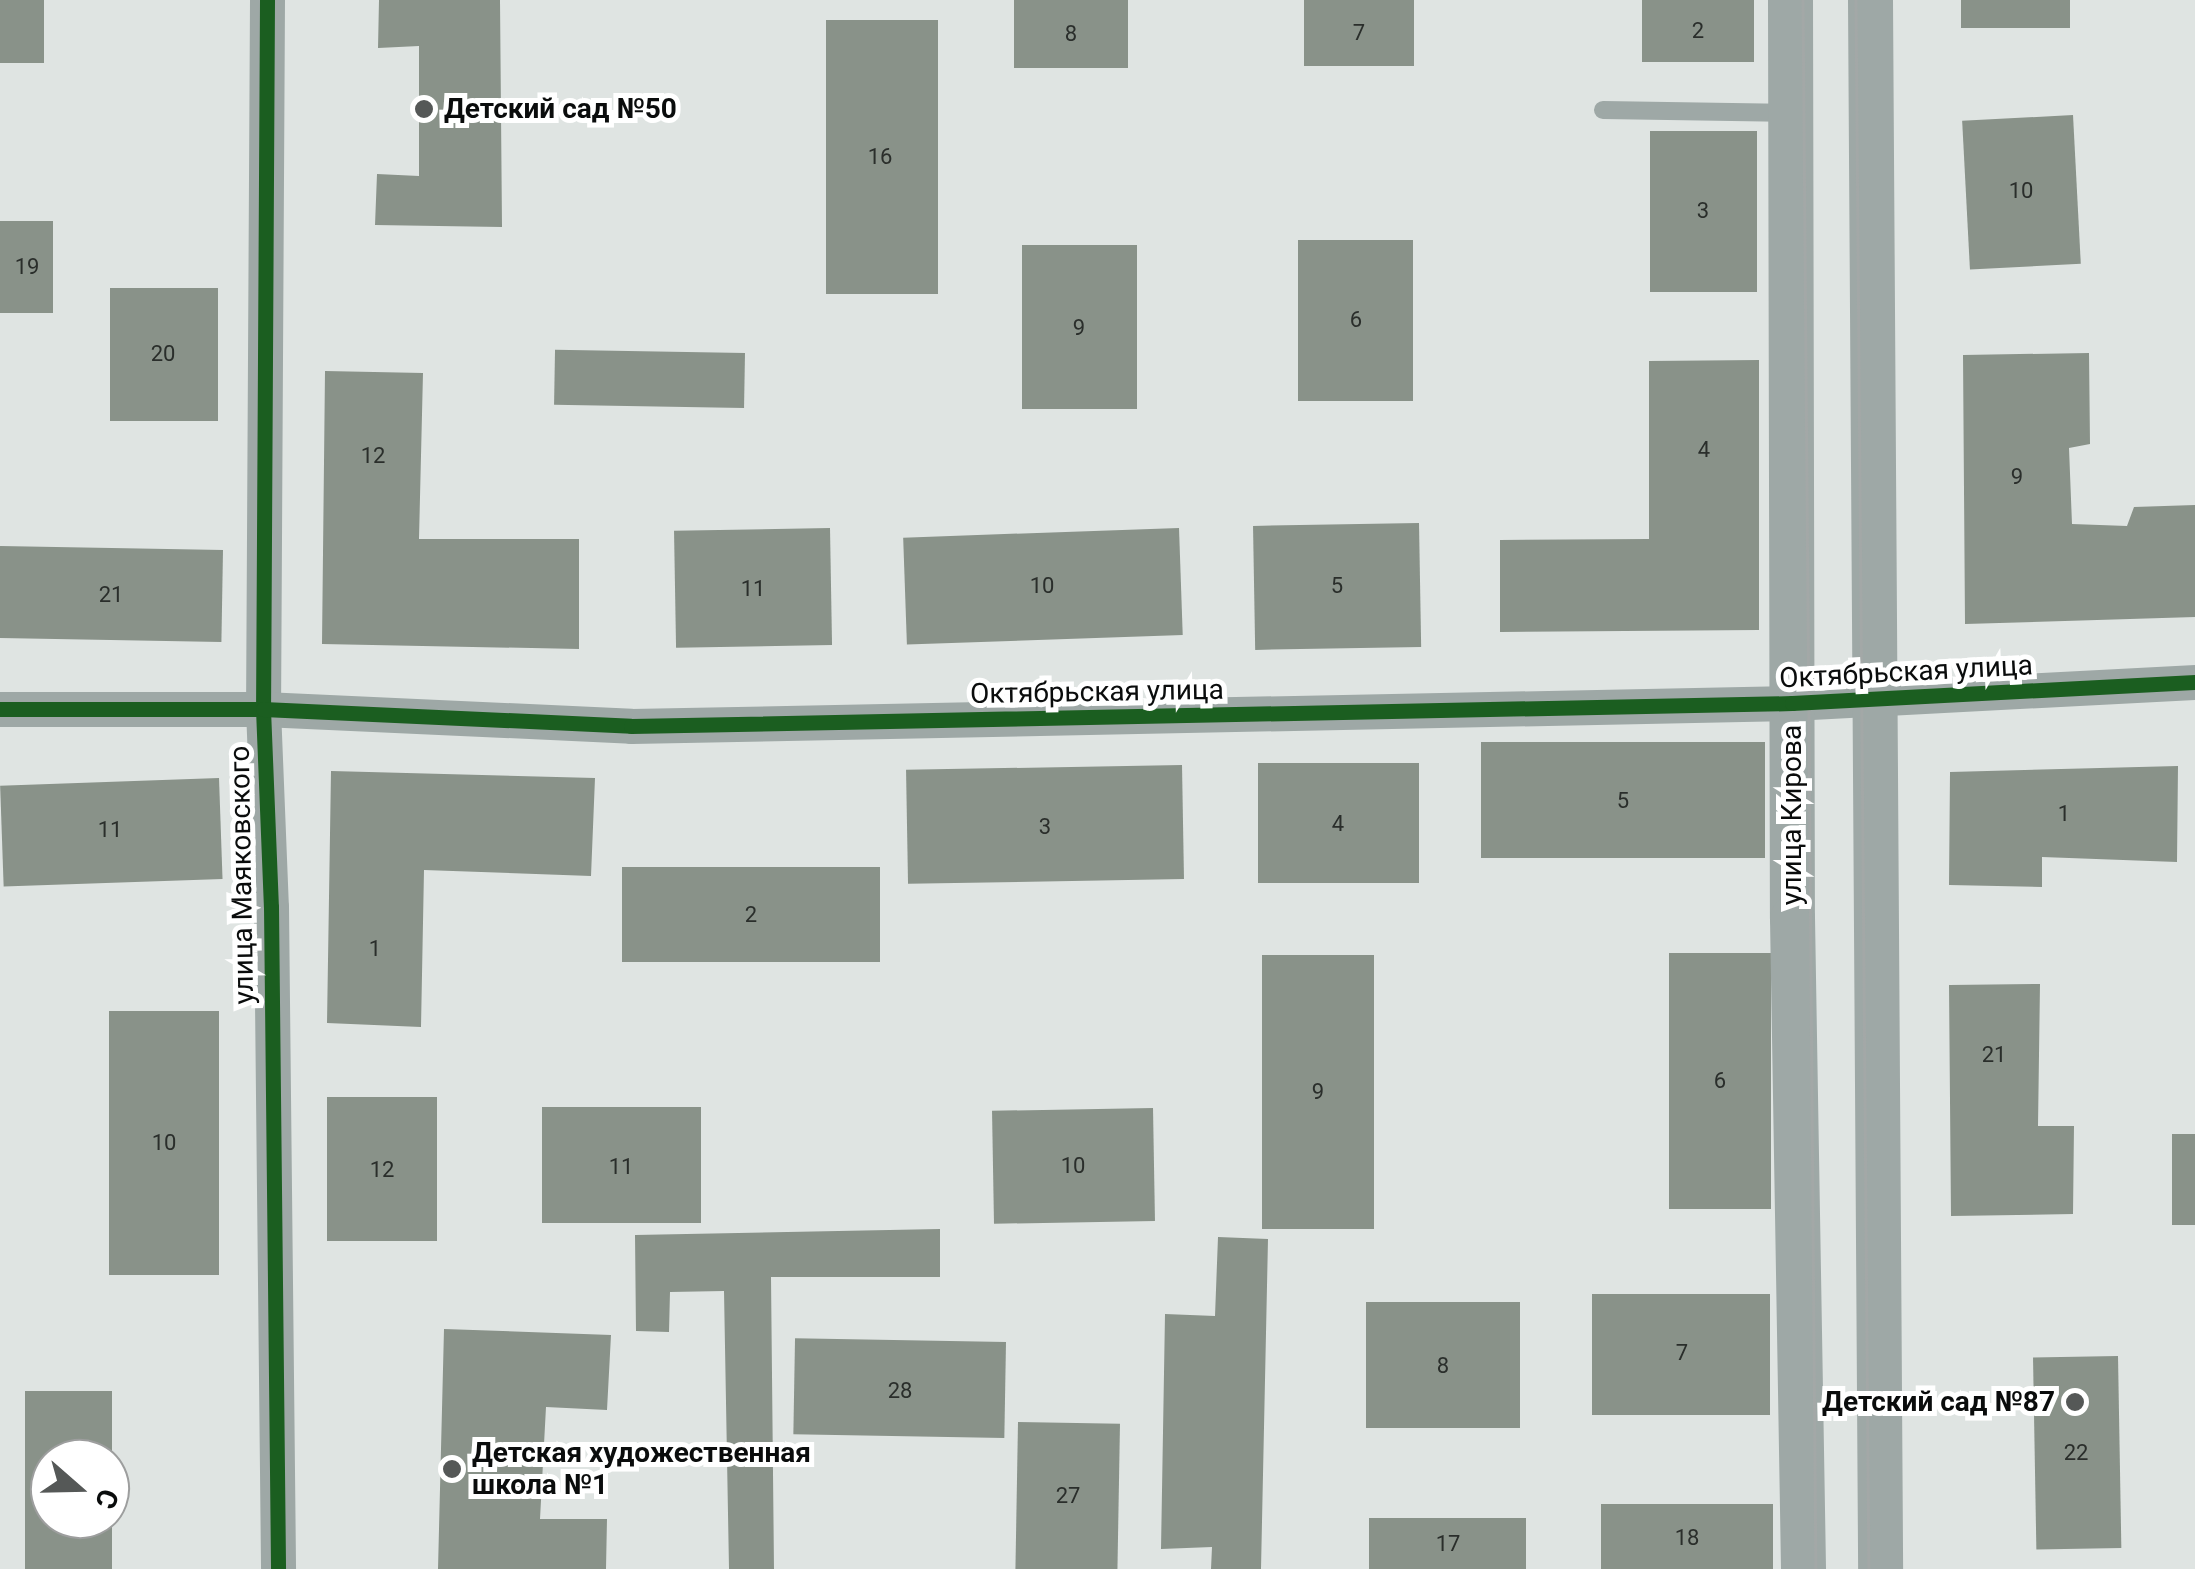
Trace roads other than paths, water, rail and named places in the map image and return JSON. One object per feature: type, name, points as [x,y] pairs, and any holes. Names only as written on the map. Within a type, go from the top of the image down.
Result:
[{"type":"street","name":"улица Маяковского","points":[[267,0],[262,709],[271,907],[278,1569]]},
{"type":"street","name":"улица Кирова","points":[[1790,0],[1792,703],[1803,1569]]},
{"type":"street","points":[[1870,0],[1880,1569]]},
{"type":"street","name":"Октябрьская улица","points":[[0,708],[262,709],[631,726],[1792,703],[2195,682]]},
{"type":"lane","points":[[1603,110],[1790,113]]},
{"type":"tram line","points":[[1803,0],[1816,1569]]},
{"type":"tram line","points":[[1856,0],[1869,1569]]},
{"type":"place","name":"Детский сад №50","points":[[424,109]]},
{"type":"place","name":"Детский сад №87","points":[[2075,1402]]},
{"type":"place","name":"Детская художественная школа №1","points":[[452,1469]]}]
